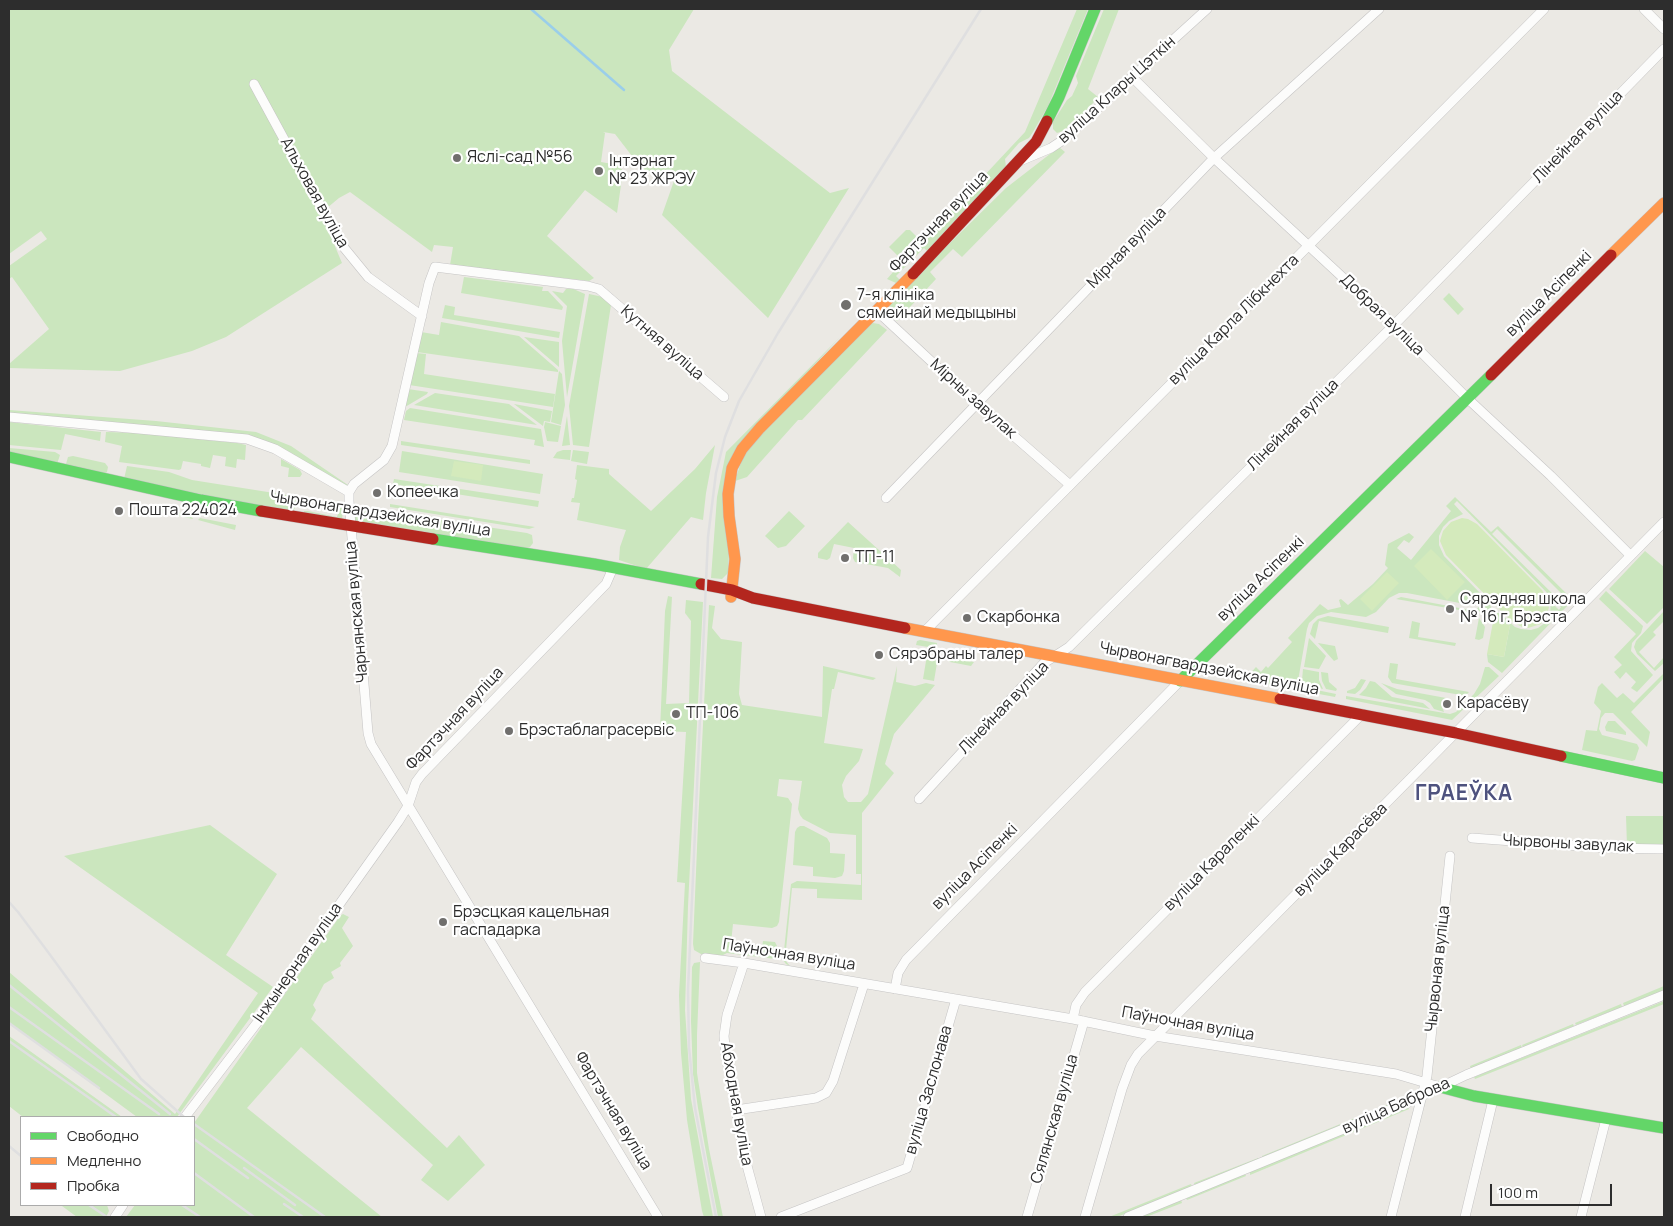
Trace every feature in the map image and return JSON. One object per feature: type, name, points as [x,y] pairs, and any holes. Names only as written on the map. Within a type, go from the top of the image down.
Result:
[{"type":"main road","name":"Фартэчная вуліца","points":[[732,593],[735,559],[728,494],[732,468],[736,458],[760,428],[877,311],[1036,142],[1048,121],[1095,9]]},
{"type":"main road","name":"вуліца Асіпенкі","points":[[1180,681],[1468,399],[1664,203]]},
{"type":"main road","name":"Чырвонагвардзейская вуліца","points":[[9,457],[350,531]]},
{"type":"main road","name":"Чырвонагвардзейская вуліца","points":[[9,463],[200,506],[732,593],[1180,681],[1362,714],[1664,778]]},
{"type":"main road","name":"Паўночная вуліца","points":[[1440,1087],[1493,1100],[1664,1128]]},
{"type":"street","name":"вуліца Клары Цэткін","points":[[1020,161],[1063,140],[1207,9]]},
{"type":"street","name":"Мірная вуліца","points":[[886,498],[1214,158],[1379,9]]},
{"type":"street","name":"вуліца Карла Лібкнехта","points":[[925,631],[1544,9]]},
{"type":"street","points":[[1644,9],[1664,29]]},
{"type":"street","name":"Лінейная вуліца","points":[[919,798],[1044,663],[1069,647],[1394,325],[1664,49]]},
{"type":"street","name":"Добрая вуліца","points":[[1133,78],[1214,158],[1394,325],[1630,555]]},
{"type":"street","name":"Альховая вуліца","points":[[254,84],[341,244],[368,276],[422,316]]},
{"type":"street","name":"Кутняя вуліца","points":[[422,316],[429,283],[435,267],[600,289],[724,397]]},
{"type":"street","name":"Мірны завулак","points":[[877,311],[976,403],[1070,485]]},
{"type":"street","points":[[9,417],[247,439],[275,449],[349,492],[357,480],[384,460],[392,446],[422,316]]},
{"type":"street","name":"Чарнянская вуліца","points":[[349,492],[348,506],[368,733],[374,750],[408,806]]},
{"type":"street","name":"вуліца Карасёва","points":[[1085,1217],[1125,1079],[1138,1054],[1664,522]]},
{"type":"street","name":"Фартэчная вуліца","points":[[612,572],[606,584],[425,770],[416,782],[408,806],[658,1217]]},
{"type":"street","name":"вуліца Асіпенкі","points":[[895,988],[898,973],[906,960],[1180,681]]},
{"type":"street","name":"вуліца Караленкі","points":[[1072,1019],[1076,1005],[1085,992],[1362,714]]},
{"type":"street","name":"Інжынерная вуліца","points":[[186,1116],[276,998],[408,806]]},
{"type":"street","name":"Чырвоны завулак","points":[[1472,838],[1607,848],[1664,849]]},
{"type":"street","name":"Чырвоная вуліца","points":[[1391,1217],[1426,1082],[1450,856]]},
{"type":"street","name":"Паўночная вуліца","points":[[705,958],[895,988],[1084,1021],[1156,1036],[1382,1072],[1440,1087]]},
{"type":"street","name":"Абходная вуліца","points":[[744,963],[727,1015],[724,1036],[736,1110],[750,1178],[761,1217]]},
{"type":"street","points":[[736,1110],[816,1098],[826,1093],[833,1081],[864,984]]},
{"type":"street","name":"вуліца Баброва","points":[[1128,1217],[1664,995]]},
{"type":"street","name":"вуліца Заслонава","points":[[781,1217],[907,1168],[956,999]]},
{"type":"street","name":"Сялянская вуліца","points":[[1027,1217],[1084,1021]]},
{"type":"street","points":[[1465,1217],[1493,1100]]},
{"type":"street","points":[[1581,1217],[1606,1119]]},
{"type":"street","points":[[114,1217],[122,1206]]},
{"type":"green space","points":[[9,9],[694,9],[669,50],[672,71],[830,193],[849,188],[768,318],[662,215],[675,178],[642,169],[615,134],[603,132],[605,133],[601,162],[618,165],[623,171],[617,213],[585,190],[547,236],[594,278],[589,281],[450,265],[453,247],[434,245],[432,252],[350,192],[339,198],[321,213],[342,263],[226,337],[192,351],[120,371],[9,368],[9,364],[49,329],[12,277],[9,279],[9,266],[47,239],[41,231],[9,254]]},
{"type":"green space","points":[[1077,9],[1088,9],[1048,106],[1029,138],[1019,143],[1005,159],[1006,167],[928,252],[924,248],[896,276],[900,280],[896,283],[887,279],[894,271],[888,266],[898,256],[889,247],[906,230],[910,230],[922,242],[1025,132]]},
{"type":"green space","points":[[1104,9],[1119,9],[1088,89],[1098,97],[1082,116],[1063,131],[1057,133],[1053,129],[1053,122],[1067,100],[1072,96],[1078,83],[1076,76]]},
{"type":"green space","points":[[1059,147],[1065,152],[962,257],[953,249],[930,272],[936,279],[897,321],[889,314],[891,301],[1006,188]]},
{"type":"green space","points":[[464,277],[543,287],[542,291],[548,291],[563,307],[562,310],[461,293]]},
{"type":"green space","points":[[571,288],[585,294],[567,397],[562,341],[567,306],[552,291],[563,293],[566,289]]},
{"type":"green space","points":[[1449,293],[1464,309],[1458,315],[1443,299]]},
{"type":"green space","points":[[589,294],[603,297],[611,305],[589,447],[573,445],[569,406]]},
{"type":"green space","points":[[445,305],[455,307],[454,315],[560,332],[559,338],[442,318]]},
{"type":"green space","points":[[441,322],[519,336],[558,372],[417,352],[421,332],[439,335]]},
{"type":"green space","points":[[873,323],[879,324],[887,330],[802,420],[798,420],[747,477],[735,481],[742,459],[754,442]]},
{"type":"green space","points":[[524,337],[559,342],[559,367]]},
{"type":"green space","points":[[840,337],[734,452],[728,573],[722,579],[711,578],[717,497],[726,452]]},
{"type":"green space","points":[[416,353],[426,354],[424,374],[555,394],[553,407],[409,385]]},
{"type":"green space","points":[[559,371],[562,374],[565,405],[561,425],[551,422]]},
{"type":"green space","points":[[408,389],[428,392],[405,407]]},
{"type":"green space","points":[[435,393],[509,404],[537,425],[414,405]]},
{"type":"green space","points":[[514,404],[552,411],[550,422],[544,421],[543,426]]},
{"type":"green space","points":[[410,408],[541,429],[544,447],[534,445],[535,440],[404,420],[406,411]]},
{"type":"green space","points":[[9,410],[156,421],[256,432],[291,446],[348,485],[346,486],[272,445],[9,414]]},
{"type":"green space","points":[[567,416],[570,445],[562,446]]},
{"type":"green space","points":[[9,422],[101,432],[100,441],[65,434],[61,450],[9,445]]},
{"type":"green space","points":[[545,422],[561,426],[558,442],[547,441],[544,427]]},
{"type":"green space","points":[[106,432],[140,433],[237,443],[246,445],[245,460],[237,459],[236,468],[225,466],[226,457],[213,455],[210,468],[201,466],[201,464],[183,461],[179,470],[119,462],[122,446],[105,442]]},
{"type":"green space","points":[[401,441],[530,460],[530,464],[401,445]]},
{"type":"green space","points":[[715,445],[703,520],[691,517],[646,569],[619,560],[620,547],[626,530],[577,520],[580,503],[571,502],[572,498],[574,498],[577,480],[575,479],[577,465],[609,469],[609,474],[651,511],[695,469]]},
{"type":"green space","points":[[9,448],[55,452],[60,455],[57,464],[9,453]]},
{"type":"green space","points":[[571,450],[570,460],[553,458],[557,452]]},
{"type":"green space","points":[[573,450],[589,452],[587,464],[571,461]]},
{"type":"green space","points":[[402,451],[543,474],[540,494],[399,472]]},
{"type":"green space","points":[[73,456],[105,463],[108,467],[107,472],[66,464],[68,457]]},
{"type":"green space","points":[[281,459],[300,470],[302,474],[300,477],[288,477],[289,468],[281,466]]},
{"type":"green space","points":[[454,461],[483,465],[481,481],[451,476]]},
{"type":"green space","points":[[127,466],[169,472],[192,480],[293,496],[297,502],[292,512],[124,479]]},
{"type":"green space","points":[[394,479],[539,501],[538,507],[393,484]]},
{"type":"green space","points":[[1455,497],[1491,532],[1498,526],[1573,600],[1502,673],[1488,662],[1487,654],[1504,657],[1510,625],[1493,622],[1495,613],[1500,613],[1515,627],[1531,630],[1538,628],[1546,622],[1550,615],[1551,602],[1559,610],[1561,607],[1457,501],[1454,504],[1463,514],[1449,521],[1443,527],[1439,536],[1439,545],[1444,556],[1481,594],[1481,598],[1475,604],[1470,605],[1399,593],[1389,598],[1376,612],[1366,617],[1331,612],[1317,616],[1309,623],[1307,629],[1298,681],[1302,687],[1336,694],[1335,697],[1244,680],[1256,667],[1261,672],[1266,666],[1268,668],[1292,642],[1288,638],[1320,604],[1328,610],[1341,607],[1339,600],[1341,599],[1348,605],[1373,584],[1388,568],[1385,565],[1388,544],[1409,533],[1414,537],[1409,543],[1404,540],[1397,548],[1411,560],[1451,511],[1446,506]],"holes":[[[1497,529],[1568,600],[1564,605],[1492,534]]]},
{"type":"green space","points":[[390,504],[535,527],[529,529],[390,507]]},
{"type":"green space","points":[[153,506],[191,515],[193,519],[154,511],[151,515]]},
{"type":"green space","points":[[341,507],[343,509],[342,520],[304,513],[304,511],[308,511],[337,517]]},
{"type":"green space","points":[[360,508],[527,533],[532,535],[533,543],[527,548],[355,521],[354,511]]},
{"type":"green space","points":[[789,511],[805,526],[786,546],[778,548],[765,536]]},
{"type":"green space","points":[[200,518],[236,525],[235,530],[198,520]]},
{"type":"green space","points":[[1462,518],[1477,524],[1542,590],[1549,607],[1541,624],[1528,628],[1511,621],[1446,555],[1440,541],[1443,531],[1451,522]]},
{"type":"green space","points":[[848,522],[901,570],[900,577],[888,568],[855,562],[853,558],[854,548],[834,544],[830,558],[827,560],[818,558],[818,553]]},
{"type":"green space","points":[[1431,549],[1465,582],[1447,600],[1414,566]]},
{"type":"green space","points":[[1645,551],[1664,567],[1664,607],[1647,624],[1609,589]]},
{"type":"green space","points":[[1387,572],[1399,583],[1372,611],[1360,599]]},
{"type":"green space","points":[[1606,591],[1643,626],[1641,633],[1632,643],[1631,651],[1653,675],[1637,692],[1631,688],[1636,682],[1626,672],[1620,679],[1614,672],[1622,665],[1614,657],[1636,634],[1599,599]]},
{"type":"green space","points":[[668,596],[672,597],[666,704],[689,703],[691,621],[685,613],[686,600],[703,602],[688,906],[685,1010],[691,1099],[713,1217],[704,1217],[702,1211],[687,1120],[681,1053],[679,995],[685,883],[677,882],[686,732],[660,731],[665,611]]},
{"type":"green space","points":[[1401,597],[1470,610],[1476,614],[1465,614],[1465,611],[1396,599]]},
{"type":"green space","points":[[1485,600],[1491,607],[1487,620],[1477,609]]},
{"type":"green space","points":[[709,605],[715,606],[712,628],[721,639],[742,642],[739,694],[742,705],[822,717],[823,666],[876,678],[873,680],[838,672],[834,689],[832,689],[824,743],[863,749],[859,761],[846,776],[842,785],[844,797],[848,802],[861,802],[868,794],[897,666],[896,682],[915,686],[926,683],[935,685],[894,734],[885,764],[894,773],[862,813],[862,900],[817,898],[817,889],[792,888],[785,960],[790,966],[783,960],[791,884],[797,881],[861,885],[861,874],[856,874],[856,835],[830,833],[803,819],[798,809],[802,781],[779,779],[777,796],[788,798],[792,804],[779,922],[777,926],[772,928],[733,924],[731,943],[762,947],[763,941],[775,942],[777,946],[776,959],[727,953],[721,956],[701,954],[694,950]]},
{"type":"green space","points":[[1664,611],[1664,621],[1653,632],[1656,635],[1639,652],[1654,668],[1664,657],[1664,663],[1655,671],[1637,654],[1634,647],[1636,641]]},
{"type":"green space","points":[[1328,616],[1389,627],[1388,633],[1319,621],[1315,639],[1310,634],[1313,624],[1318,619]]},
{"type":"green space","points":[[1479,618],[1485,627],[1483,638],[1479,640],[1475,639]]},
{"type":"green space","points":[[1412,621],[1420,623],[1418,637],[1456,643],[1455,646],[1409,638]]},
{"type":"green space","points":[[1493,622],[1510,625],[1504,657],[1487,654]]},
{"type":"green space","points":[[1309,638],[1326,656],[1319,669],[1304,667]]},
{"type":"green space","points":[[917,641],[937,643],[933,653],[928,652],[928,647],[916,645]]},
{"type":"green space","points":[[1318,643],[1335,646],[1338,659],[1334,661]]},
{"type":"green space","points":[[927,655],[938,657],[934,681],[923,679]]},
{"type":"green space","points":[[947,658],[974,662],[971,666],[950,662]]},
{"type":"green space","points":[[1390,663],[1398,664],[1396,679],[1469,692],[1466,695],[1461,695],[1392,683],[1388,677]]},
{"type":"green space","points":[[1485,667],[1489,667],[1499,676],[1452,720],[1346,699],[1346,696],[1450,714],[1456,712],[1474,694],[1480,684]]},
{"type":"green space","points":[[1303,669],[1319,672],[1319,680],[1323,689],[1303,683]]},
{"type":"green space","points":[[1321,672],[1328,673],[1329,682],[1337,689],[1336,691],[1326,689],[1322,681]]},
{"type":"green space","points":[[1664,673],[1664,678],[1631,712],[1650,732],[1647,747],[1613,713],[1605,713],[1601,718],[1599,729],[1602,735],[1637,744],[1639,748],[1635,760],[1632,761],[1582,750],[1586,730],[1597,731],[1601,711],[1594,703],[1598,687],[1602,683],[1617,698],[1623,693],[1634,703]]},
{"type":"green space","points":[[1361,679],[1366,680],[1360,690],[1355,694],[1347,693],[1347,691],[1355,688]]},
{"type":"green space","points":[[1370,681],[1375,682],[1392,697],[1423,703],[1430,709],[1359,695]]},
{"type":"green space","points":[[1381,683],[1397,689],[1446,698],[1442,700],[1441,704],[1444,712],[1434,709],[1425,700],[1396,694]]},
{"type":"green space","points":[[1608,721],[1615,721],[1626,732],[1626,735],[1606,731],[1605,727]]},
{"type":"green space","points":[[1626,816],[1664,816],[1664,845],[1627,846]]},
{"type":"green space","points":[[210,825],[277,874],[226,955],[273,987],[178,1116],[136,1116],[9,1023],[9,972],[175,1114],[258,993],[64,856]]},
{"type":"green space","points":[[800,826],[804,826],[827,838],[830,843],[830,853],[845,854],[842,876],[835,878],[813,876],[813,867],[793,865],[795,832]]},
{"type":"green space","points":[[343,914],[349,917],[342,928],[353,946],[340,963],[341,966],[331,972],[334,978],[324,984],[313,1005],[316,1010],[311,1019],[447,1148],[459,1135],[485,1165],[448,1201],[421,1180],[433,1165],[301,1047],[247,1108],[382,1217],[126,1217],[134,1206],[195,1206],[195,1122]]},
{"type":"green space","points":[[700,962],[697,1073],[709,1149],[723,1217],[718,1217],[693,1074],[691,1021],[692,967],[694,963]]},
{"type":"green space","points":[[1664,986],[1664,990],[1624,1006],[1623,1003]]},
{"type":"green space","points":[[1664,1001],[1664,1004],[1475,1079],[1474,1077]]},
{"type":"green space","points":[[1621,1004],[1622,1007],[1576,1025],[1575,1023]]},
{"type":"green space","points":[[1573,1024],[1574,1026],[1523,1047],[1522,1045]]},
{"type":"green space","points":[[9,1036],[121,1116],[22,1116],[9,1106]]},
{"type":"green space","points":[[1521,1045],[1522,1048],[1471,1069],[1470,1066]]},
{"type":"green space","points":[[1404,1098],[1405,1100],[1263,1159],[1262,1156]]},
{"type":"green space","points":[[1408,1106],[1409,1109],[1250,1175],[1250,1172]]},
{"type":"green space","points":[[1258,1158],[1259,1160],[1195,1186],[1194,1183]]},
{"type":"green space","points":[[1245,1174],[1246,1176],[1187,1200],[1186,1198]]},
{"type":"green space","points":[[1191,1184],[1192,1187],[1117,1217],[1109,1217]]},
{"type":"green space","points":[[1181,1200],[1182,1203],[1146,1217],[1138,1217]]},
{"type":"green space","points":[[62,1206],[107,1206],[109,1211],[106,1217],[77,1217]]},
{"type":"waterway","points":[[531,9],[624,90]]},
{"type":"railway","points":[[716,1217],[695,1108],[689,1047],[688,990],[708,537],[716,473],[725,437],[739,401],[778,333],[981,9]]},
{"type":"railway","points":[[9,902],[141,1079],[183,1116]]},
{"type":"railway","points":[[9,985],[170,1114]]},
{"type":"railway","points":[[9,1007],[159,1114]]},
{"type":"railway","points":[[9,1023],[99,1088]]},
{"type":"railway","points":[[9,1041],[115,1116]]},
{"type":"railway","points":[[195,1125],[325,1217]]},
{"type":"railway","points":[[195,1140],[248,1178]]},
{"type":"railway","points":[[9,1146],[20,1155]]},
{"type":"railway","points":[[244,1168],[295,1205]]},
{"type":"railway","points":[[195,1174],[254,1217]]},
{"type":"railway","points":[[284,1204],[303,1217]]},
{"type":"railway","points":[[90,1206],[107,1217]]},
{"type":"railway","points":[[184,1206],[200,1217]]},
{"type":"traffic: fast","points":[[1047,121],[1059,97],[1095,9]]},
{"type":"traffic: fast","points":[[1180,681],[1491,375]]},
{"type":"traffic: fast","points":[[9,457],[201,500],[261,511]]},
{"type":"traffic: fast","points":[[433,539],[594,564],[701,584]]},
{"type":"traffic: fast","points":[[1561,756],[1664,778]]},
{"type":"traffic: fast","points":[[1440,1087],[1474,1096],[1664,1128]]},
{"type":"traffic: slow","points":[[1611,255],[1664,203]]},
{"type":"traffic: slow","points":[[731,597],[735,559],[728,494],[732,468],[742,449],[760,428],[913,274]]},
{"type":"traffic: slow","points":[[905,628],[1280,699]]},
{"type":"traffic: jam","points":[[913,274],[1036,142],[1047,121]]},
{"type":"traffic: jam","points":[[1491,375],[1611,255]]},
{"type":"traffic: jam","points":[[261,511],[433,539]]},
{"type":"traffic: jam","points":[[701,584],[732,590],[753,598],[905,628]]},
{"type":"traffic: jam","points":[[1280,699],[1456,733],[1561,756]]},
{"type":"place","name":"Яслі-сад №56","points":[[457,158]]},
{"type":"place","name":"Інтэрнат № 23 ЖРЭУ","points":[[599,171]]},
{"type":"place","name":"7-я клініка сямейнай медыцыны","points":[[846,305]]},
{"type":"place","name":"Копеечка","points":[[377,493]]},
{"type":"place","name":"Пошта 224024","points":[[119,511]]},
{"type":"place","name":"ТП-11","points":[[845,558]]},
{"type":"place","name":"Сярэдняя школа № 16 г. Брэста","points":[[1450,609]]},
{"type":"place","name":"Скарбонка","points":[[967,618]]},
{"type":"place","name":"Сярэбраны талер","points":[[879,655]]},
{"type":"place","name":"Карасёву","points":[[1447,704]]},
{"type":"place","name":"ТП-106","points":[[676,714]]},
{"type":"place","name":"Брэстаблаграсервіс","points":[[509,731]]},
{"type":"place","name":"Брэсцкая кацельная гаспадарка","points":[[443,922]]},
{"type":"district","name":"ГРАЕЎКА","points":[[1464,794]]}]
